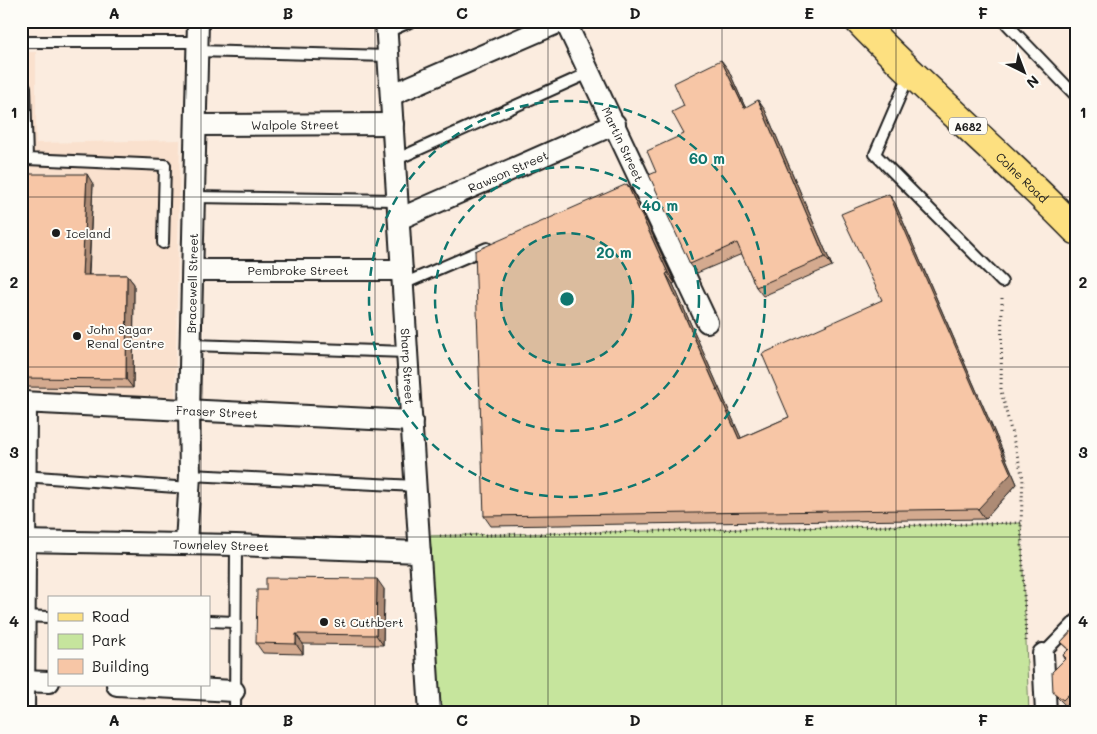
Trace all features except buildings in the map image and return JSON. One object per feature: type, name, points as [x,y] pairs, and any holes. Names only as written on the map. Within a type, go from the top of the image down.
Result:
[{"type":"main road","name":"Colne Road","points":[[861,22],[910,72],[1029,182],[1076,230]]},
{"type":"street","name":"Bracewell Street","points":[[186,544],[190,481],[189,411],[198,21]]},
{"type":"street","name":"Martin Street","points":[[564,21],[591,72],[615,124],[637,184],[706,322]]},
{"type":"street","points":[[391,95],[564,21]]},
{"type":"street","name":"Sharp Street","points":[[386,27],[430,713]]},
{"type":"street","name":"Walpole Street","points":[[196,125],[393,124]]},
{"type":"street","name":"Rawson Street","points":[[398,209],[615,124]]},
{"type":"street","name":"Pembroke Street","points":[[193,270],[403,277]]},
{"type":"street","points":[[24,402],[22,681],[24,713]]},
{"type":"street","name":"Fraser Street","points":[[24,402],[412,421]]},
{"type":"street","name":"Towneley Street","points":[[23,541],[236,545],[419,544]]},
{"type":"street","points":[[1034,648],[1046,713]]},
{"type":"street","points":[[22,681],[48,682]]},
{"type":"street","points":[[136,686],[234,691]]},
{"type":"lane","points":[[386,27],[412,21]]},
{"type":"lane","points":[[1004,21],[1076,96]]},
{"type":"lane","points":[[21,42],[196,46],[388,56]]},
{"type":"lane","points":[[395,160],[591,72]]},
{"type":"lane","points":[[910,72],[875,154],[1002,282]]},
{"type":"lane","points":[[21,87],[25,87],[27,159],[165,165],[163,244]]},
{"type":"lane","points":[[193,197],[398,209]]},
{"type":"lane","points":[[403,277],[495,245]]},
{"type":"lane","points":[[191,345],[407,352]]},
{"type":"lane","points":[[23,476],[416,486]]},
{"type":"lane","points":[[235,713],[236,545]]},
{"type":"lane","points":[[23,616],[48,617]]},
{"type":"lane","points":[[1034,648],[1076,620]]},
{"type":"lane","points":[[210,621],[235,622]]},
{"type":"path","points":[[1002,282],[1001,391],[1023,478],[1022,523],[1034,648]]},
{"type":"path","points":[[419,544],[1022,523]]},
{"type":"shaded area","points":[[21,52],[36,52],[36,143],[180,140],[175,399],[21,397]]},
{"type":"green space","points":[[1021,523],[1029,713],[430,713],[419,536]]},
{"type":"place","name":"Iceland","points":[[56,233]]},
{"type":"place","name":"John Sagar Renal Centre","points":[[77,336]]},
{"type":"place","name":"St Cuthbert","points":[[324,622]]}]
